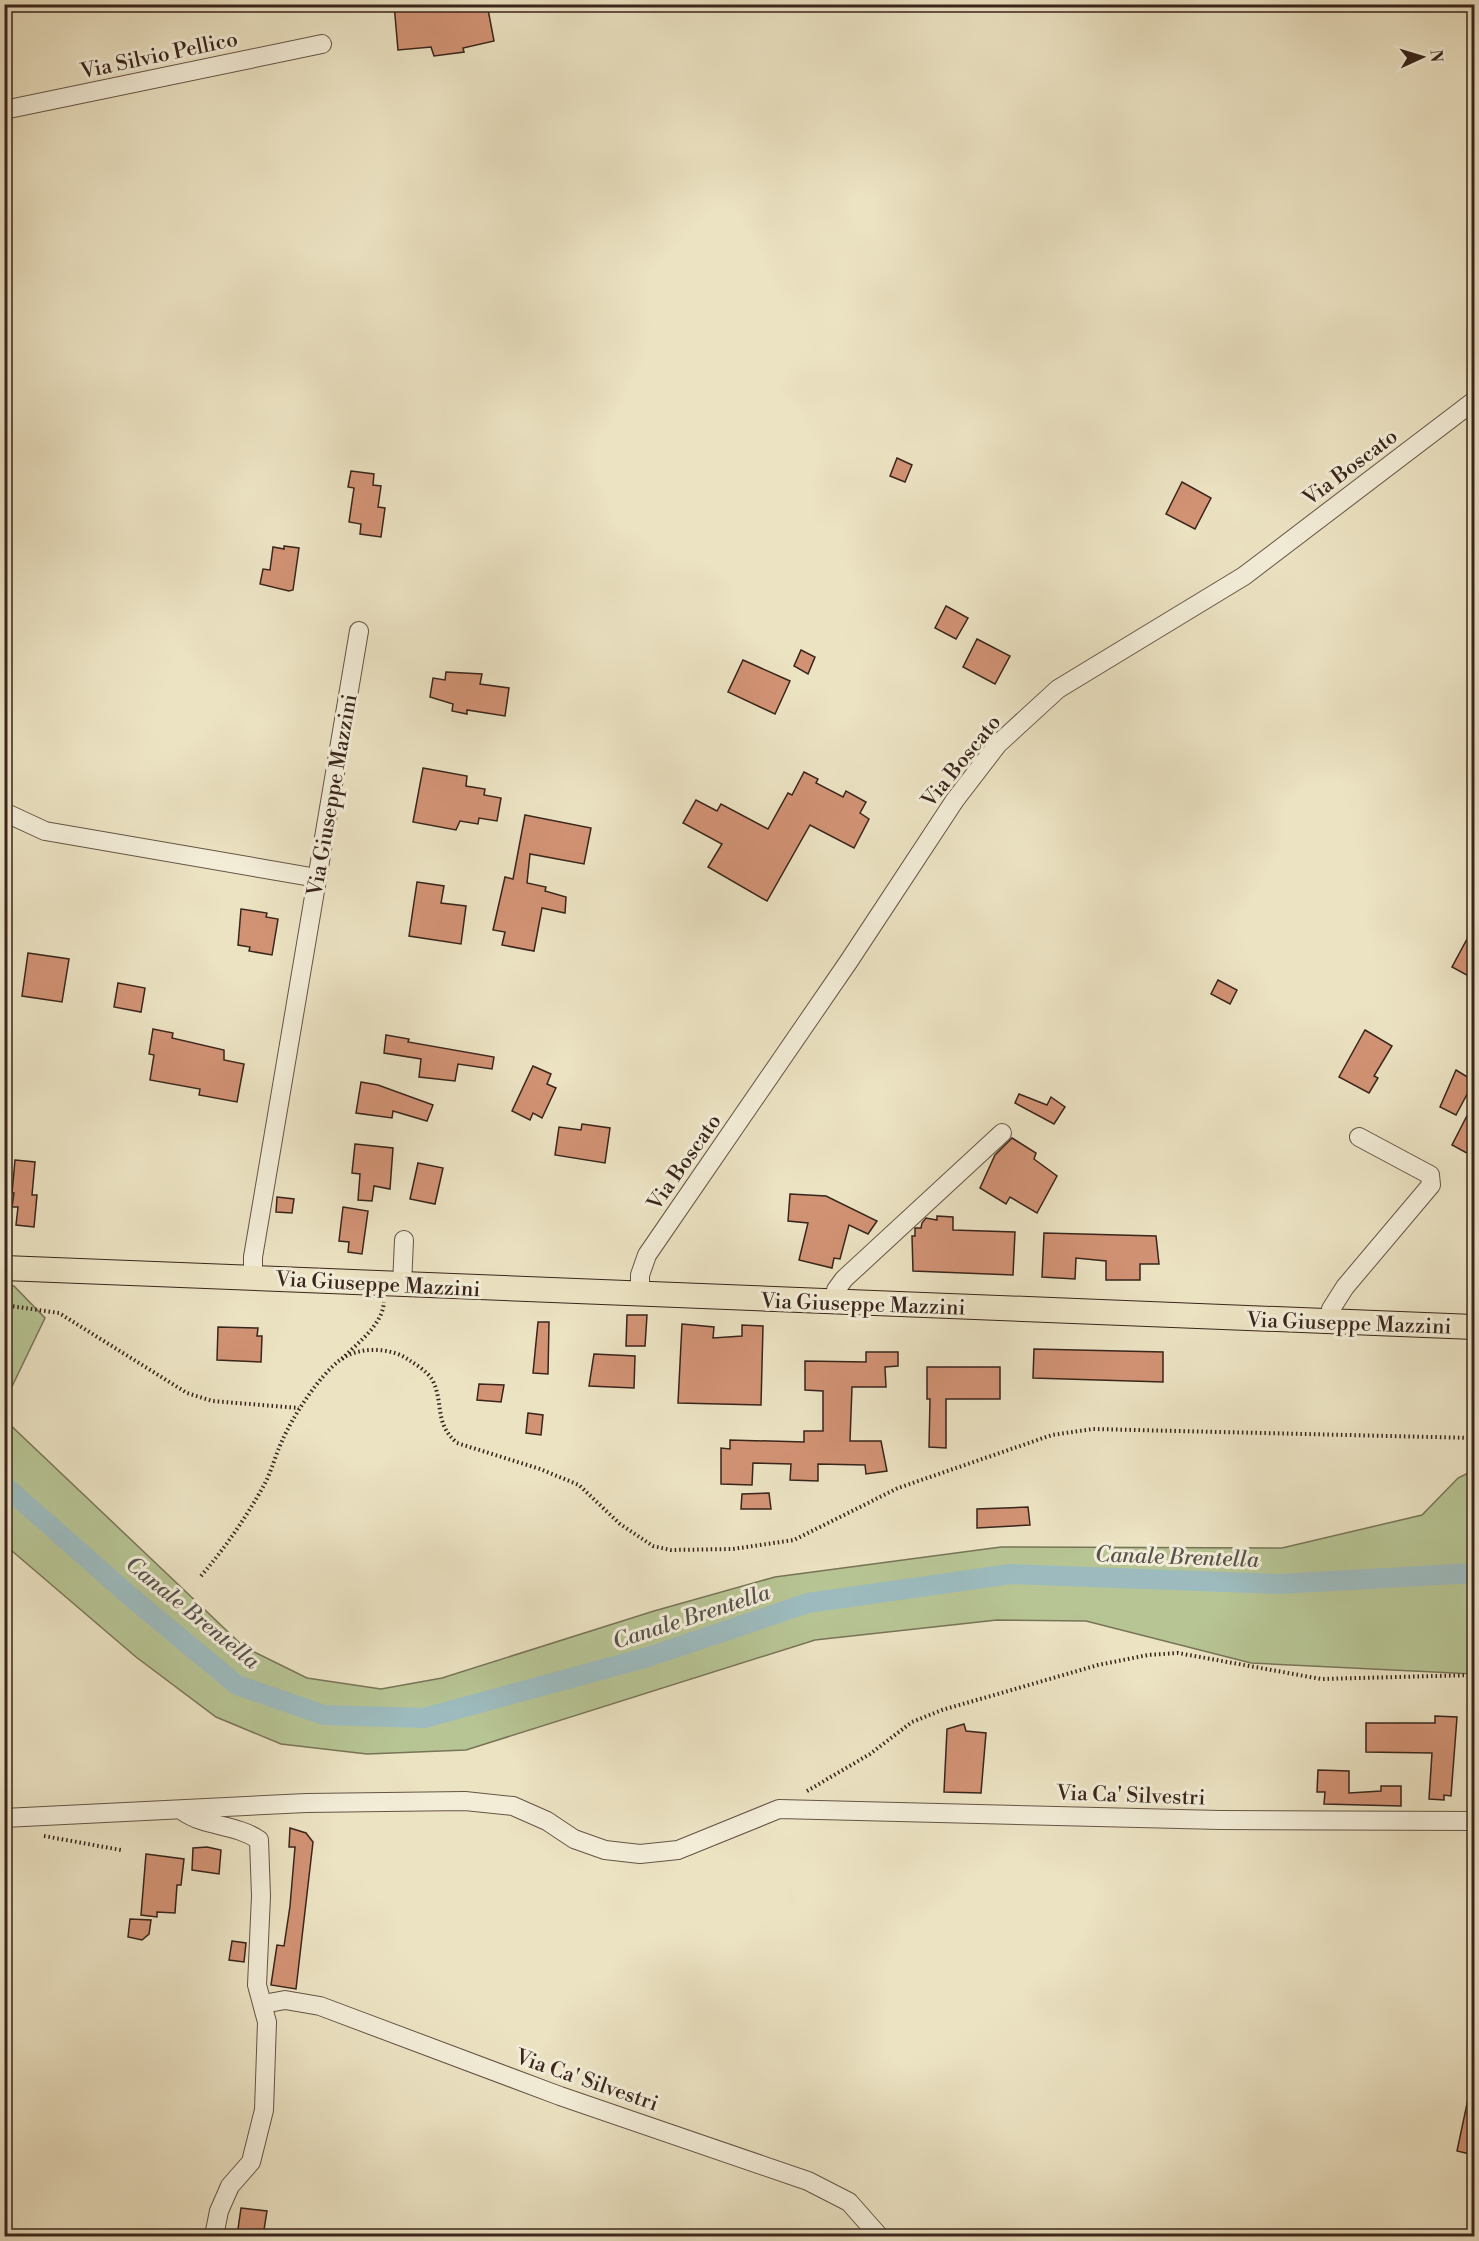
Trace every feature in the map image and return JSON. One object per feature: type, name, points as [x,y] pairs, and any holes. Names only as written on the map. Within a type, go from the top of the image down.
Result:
[{"type":"main road","name":"Via Giuseppe Mazzini","points":[[4,1268],[1474,1327]]},
{"type":"street","name":"Via Silvio Pellico","points":[[4,110],[322,44]]},
{"type":"street","name":"Via Boscato","points":[[640,1295],[640,1275],[647,1255],[849,961],[954,800],[998,744],[1058,689],[1244,576],[1474,401]]},
{"type":"street","name":"Via Giuseppe Mazzini","points":[[253,1278],[252,1266],[359,632]]},
{"type":"street","points":[[4,812],[45,831],[317,878]]},
{"type":"street","points":[[835,1303],[836,1290],[844,1279],[1002,1133]]},
{"type":"street","points":[[1330,1322],[1330,1309],[1345,1287],[1431,1185],[1430,1175],[1359,1137]]},
{"type":"street","points":[[393,1284],[404,1240]]},
{"type":"street","name":"Via Ca' Silvestri","points":[[12,1818],[372,1802],[489,1803],[513,1806],[547,1821],[574,1839],[605,1851],[640,1854],[678,1850],[755,1816],[787,1809],[1220,1820],[1474,1821]]},
{"type":"street","points":[[179,1810],[204,1821],[246,1831],[259,1840],[261,1896],[257,1985],[267,2022],[267,2067],[260,2131],[251,2162],[230,2186],[219,2211],[214,2236]]},
{"type":"street","name":"Via Ca' Silvestri","points":[[263,2004],[285,2000],[320,2006],[560,2096],[808,2181],[849,2202],[879,2236]]},
{"type":"path","points":[[201,1576],[232,1538],[265,1485],[282,1440],[299,1408],[341,1359],[375,1326],[383,1313],[393,1284]]},
{"type":"path","points":[[4,1305],[59,1313],[187,1393],[212,1401],[299,1408]]},
{"type":"path","points":[[341,1359],[377,1349],[389,1350],[407,1358],[432,1381],[442,1424],[447,1434],[457,1443],[540,1469],[579,1485],[638,1538],[653,1546],[671,1550],[733,1549],[794,1540],[898,1488],[1052,1435],[1093,1429],[1474,1438]]},
{"type":"path","points":[[787,1809],[792,1799],[870,1754],[912,1722],[942,1710],[1098,1665],[1148,1655],[1178,1653],[1321,1679],[1474,1675]]},
{"type":"path","points":[[12,1818],[17,1825],[44,1835],[121,1850]]},
{"type":"green space","points":[[5,1286],[14,1286],[45,1318],[5,1401]]},
{"type":"green space","points":[[4,1419],[244,1647],[307,1678],[381,1689],[442,1678],[654,1611],[775,1577],[1001,1547],[1282,1548],[1422,1515],[1458,1478],[1474,1470],[1474,1674],[1251,1663],[1086,1621],[997,1620],[815,1640],[466,1750],[367,1754],[281,1744],[216,1717],[136,1657],[5,1545]]},
{"type":"building","points":[[394,4],[487,4],[494,41],[463,48],[464,52],[434,56],[431,47],[398,50]]},
{"type":"building","points":[[897,458],[912,465],[905,482],[890,476]]},
{"type":"building","points":[[351,471],[374,474],[373,485],[381,486],[378,507],[385,508],[381,537],[360,534],[361,524],[349,522],[354,488],[348,487]]},
{"type":"building","points":[[1182,482],[1211,498],[1195,529],[1166,514]]},
{"type":"building","points":[[284,546],[299,548],[293,590],[289,591],[260,584],[263,569],[270,570],[273,547],[284,549]]},
{"type":"building","points":[[946,606],[968,618],[956,639],[935,628]]},
{"type":"building","points":[[977,639],[1010,656],[995,684],[963,667]]},
{"type":"building","points":[[801,650],[815,657],[808,674],[794,666]]},
{"type":"building","points":[[743,660],[790,681],[775,714],[728,692]]},
{"type":"building","points":[[446,672],[482,674],[480,684],[509,688],[505,716],[467,710],[467,714],[452,711],[453,704],[430,697],[433,678],[445,680]]},
{"type":"building","points":[[423,768],[467,776],[466,786],[485,789],[484,795],[501,798],[497,821],[479,818],[478,824],[460,821],[456,830],[413,822]]},
{"type":"building","points":[[804,772],[818,779],[816,783],[843,797],[846,791],[866,802],[860,813],[869,819],[854,848],[810,825],[767,901],[708,867],[722,844],[683,823],[696,800],[717,811],[721,804],[768,829],[788,793],[792,795]]},
{"type":"building","points":[[525,815],[591,828],[584,864],[530,854],[527,883],[546,887],[545,891],[566,897],[565,913],[542,908],[534,951],[502,945],[505,932],[493,930],[505,877],[513,879]]},
{"type":"building","points":[[417,882],[444,886],[441,903],[466,906],[461,944],[409,936]]},
{"type":"building","points":[[241,909],[267,913],[266,917],[278,919],[272,955],[249,951],[250,947],[238,945]]},
{"type":"building","points":[[1474,926],[1474,979],[1452,967]]},
{"type":"building","points":[[28,953],[69,959],[62,1002],[22,996]]},
{"type":"building","points":[[1218,980],[1237,990],[1230,1004],[1211,994]]},
{"type":"building","points":[[118,983],[145,988],[141,1012],[114,1007]]},
{"type":"building","points":[[153,1029],[173,1033],[172,1038],[224,1050],[224,1060],[244,1064],[237,1102],[199,1095],[200,1089],[150,1080],[154,1055],[149,1054]]},
{"type":"building","points":[[1365,1030],[1392,1046],[1374,1076],[1378,1078],[1369,1093],[1339,1077]]},
{"type":"building","points":[[386,1035],[409,1039],[408,1042],[494,1057],[492,1069],[458,1064],[455,1081],[419,1077],[421,1059],[384,1053]]},
{"type":"building","points":[[533,1066],[551,1074],[547,1084],[556,1088],[542,1118],[533,1113],[530,1120],[512,1111]]},
{"type":"building","points":[[1456,1070],[1474,1081],[1456,1115],[1440,1107]]},
{"type":"building","points":[[361,1082],[378,1085],[433,1105],[427,1121],[393,1111],[392,1118],[356,1113]]},
{"type":"building","points":[[1019,1094],[1047,1105],[1051,1097],[1065,1107],[1054,1124],[1015,1103]]},
{"type":"building","points":[[1474,1102],[1474,1157],[1452,1145]]},
{"type":"building","points":[[582,1124],[610,1128],[605,1163],[555,1155],[559,1127],[581,1130]]},
{"type":"building","points":[[1012,1138],[1036,1153],[1034,1159],[1057,1176],[1037,1213],[1010,1197],[1006,1204],[980,1188],[995,1155]]},
{"type":"building","points":[[355,1144],[393,1148],[390,1189],[374,1186],[372,1201],[358,1200],[360,1174],[352,1173]]},
{"type":"building","points":[[15,1160],[35,1162],[32,1195],[37,1195],[34,1227],[16,1225],[18,1207],[12,1207]]},
{"type":"building","points":[[418,1163],[443,1168],[435,1204],[410,1199]]},
{"type":"building","points":[[790,1194],[826,1196],[877,1221],[868,1234],[849,1225],[840,1259],[834,1258],[832,1268],[799,1260],[808,1223],[788,1221]]},
{"type":"building","points":[[277,1197],[294,1199],[292,1213],[276,1212]]},
{"type":"building","points":[[343,1207],[368,1211],[362,1254],[348,1252],[349,1242],[339,1241]]},
{"type":"building","points":[[937,1216],[953,1217],[953,1230],[1015,1232],[1013,1275],[913,1271],[912,1236],[915,1236],[915,1228],[921,1228],[926,1218],[937,1220]]},
{"type":"building","points":[[1044,1233],[1156,1236],[1159,1264],[1140,1264],[1140,1280],[1106,1280],[1106,1261],[1076,1258],[1075,1279],[1042,1277]]},
{"type":"building","points":[[627,1315],[647,1315],[645,1346],[626,1346]]},
{"type":"building","points":[[538,1322],[549,1322],[548,1374],[533,1373]]},
{"type":"building","points":[[682,1324],[714,1327],[713,1338],[742,1336],[742,1325],[763,1326],[761,1405],[678,1403]]},
{"type":"building","points":[[218,1327],[258,1328],[257,1336],[262,1336],[261,1362],[217,1360]]},
{"type":"building","points":[[1034,1349],[1163,1352],[1163,1382],[1033,1378]]},
{"type":"building","points":[[866,1352],[898,1352],[898,1366],[885,1367],[886,1387],[852,1387],[850,1441],[881,1441],[887,1471],[866,1474],[865,1465],[818,1464],[818,1481],[790,1480],[791,1464],[753,1463],[752,1485],[721,1484],[721,1448],[730,1449],[730,1440],[804,1442],[804,1431],[823,1431],[823,1391],[805,1390],[805,1361],[866,1362]]},
{"type":"building","points":[[594,1354],[635,1356],[634,1388],[589,1386]]},
{"type":"building","points":[[927,1367],[1000,1367],[1000,1399],[946,1399],[946,1448],[929,1447],[930,1399],[927,1399]]},
{"type":"building","points":[[479,1384],[504,1385],[501,1402],[477,1400]]},
{"type":"building","points":[[528,1413],[543,1415],[541,1435],[526,1433]]},
{"type":"building","points":[[769,1493],[771,1509],[741,1509],[742,1494]]},
{"type":"building","points":[[1028,1507],[1030,1525],[977,1528],[977,1509]]},
{"type":"building","points":[[1435,1716],[1457,1717],[1451,1796],[1444,1795],[1444,1800],[1429,1799],[1432,1753],[1366,1752],[1366,1723],[1435,1723]]},
{"type":"building","points":[[964,1724],[966,1731],[986,1733],[981,1793],[944,1792],[947,1729]]},
{"type":"building","points":[[1318,1770],[1349,1771],[1349,1793],[1381,1791],[1381,1786],[1401,1786],[1401,1806],[1324,1804],[1325,1792],[1317,1792]]},
{"type":"building","points":[[290,1828],[306,1833],[313,1842],[296,1989],[271,1985],[277,1945],[284,1946],[290,1906],[295,1847],[289,1847]]},
{"type":"building","points":[[207,1847],[221,1850],[219,1874],[192,1870],[193,1848]]},
{"type":"building","points":[[146,1854],[184,1859],[181,1885],[177,1885],[175,1913],[157,1912],[157,1917],[141,1915]]},
{"type":"building","points":[[130,1919],[151,1920],[149,1934],[142,1940],[128,1937]]},
{"type":"building","points":[[232,1941],[246,1943],[244,1962],[229,1960]]},
{"type":"building","points":[[1468,2099],[1474,2100],[1474,2155],[1457,2151]]},
{"type":"building","points":[[241,2208],[267,2211],[263,2236],[237,2236]]},
{"type":"waterway","name":"Canale Brentella","points":[[4,1485],[132,1598],[237,1685],[324,1715],[424,1718],[648,1657],[808,1603],[1011,1574],[1279,1584],[1474,1573]]}]
